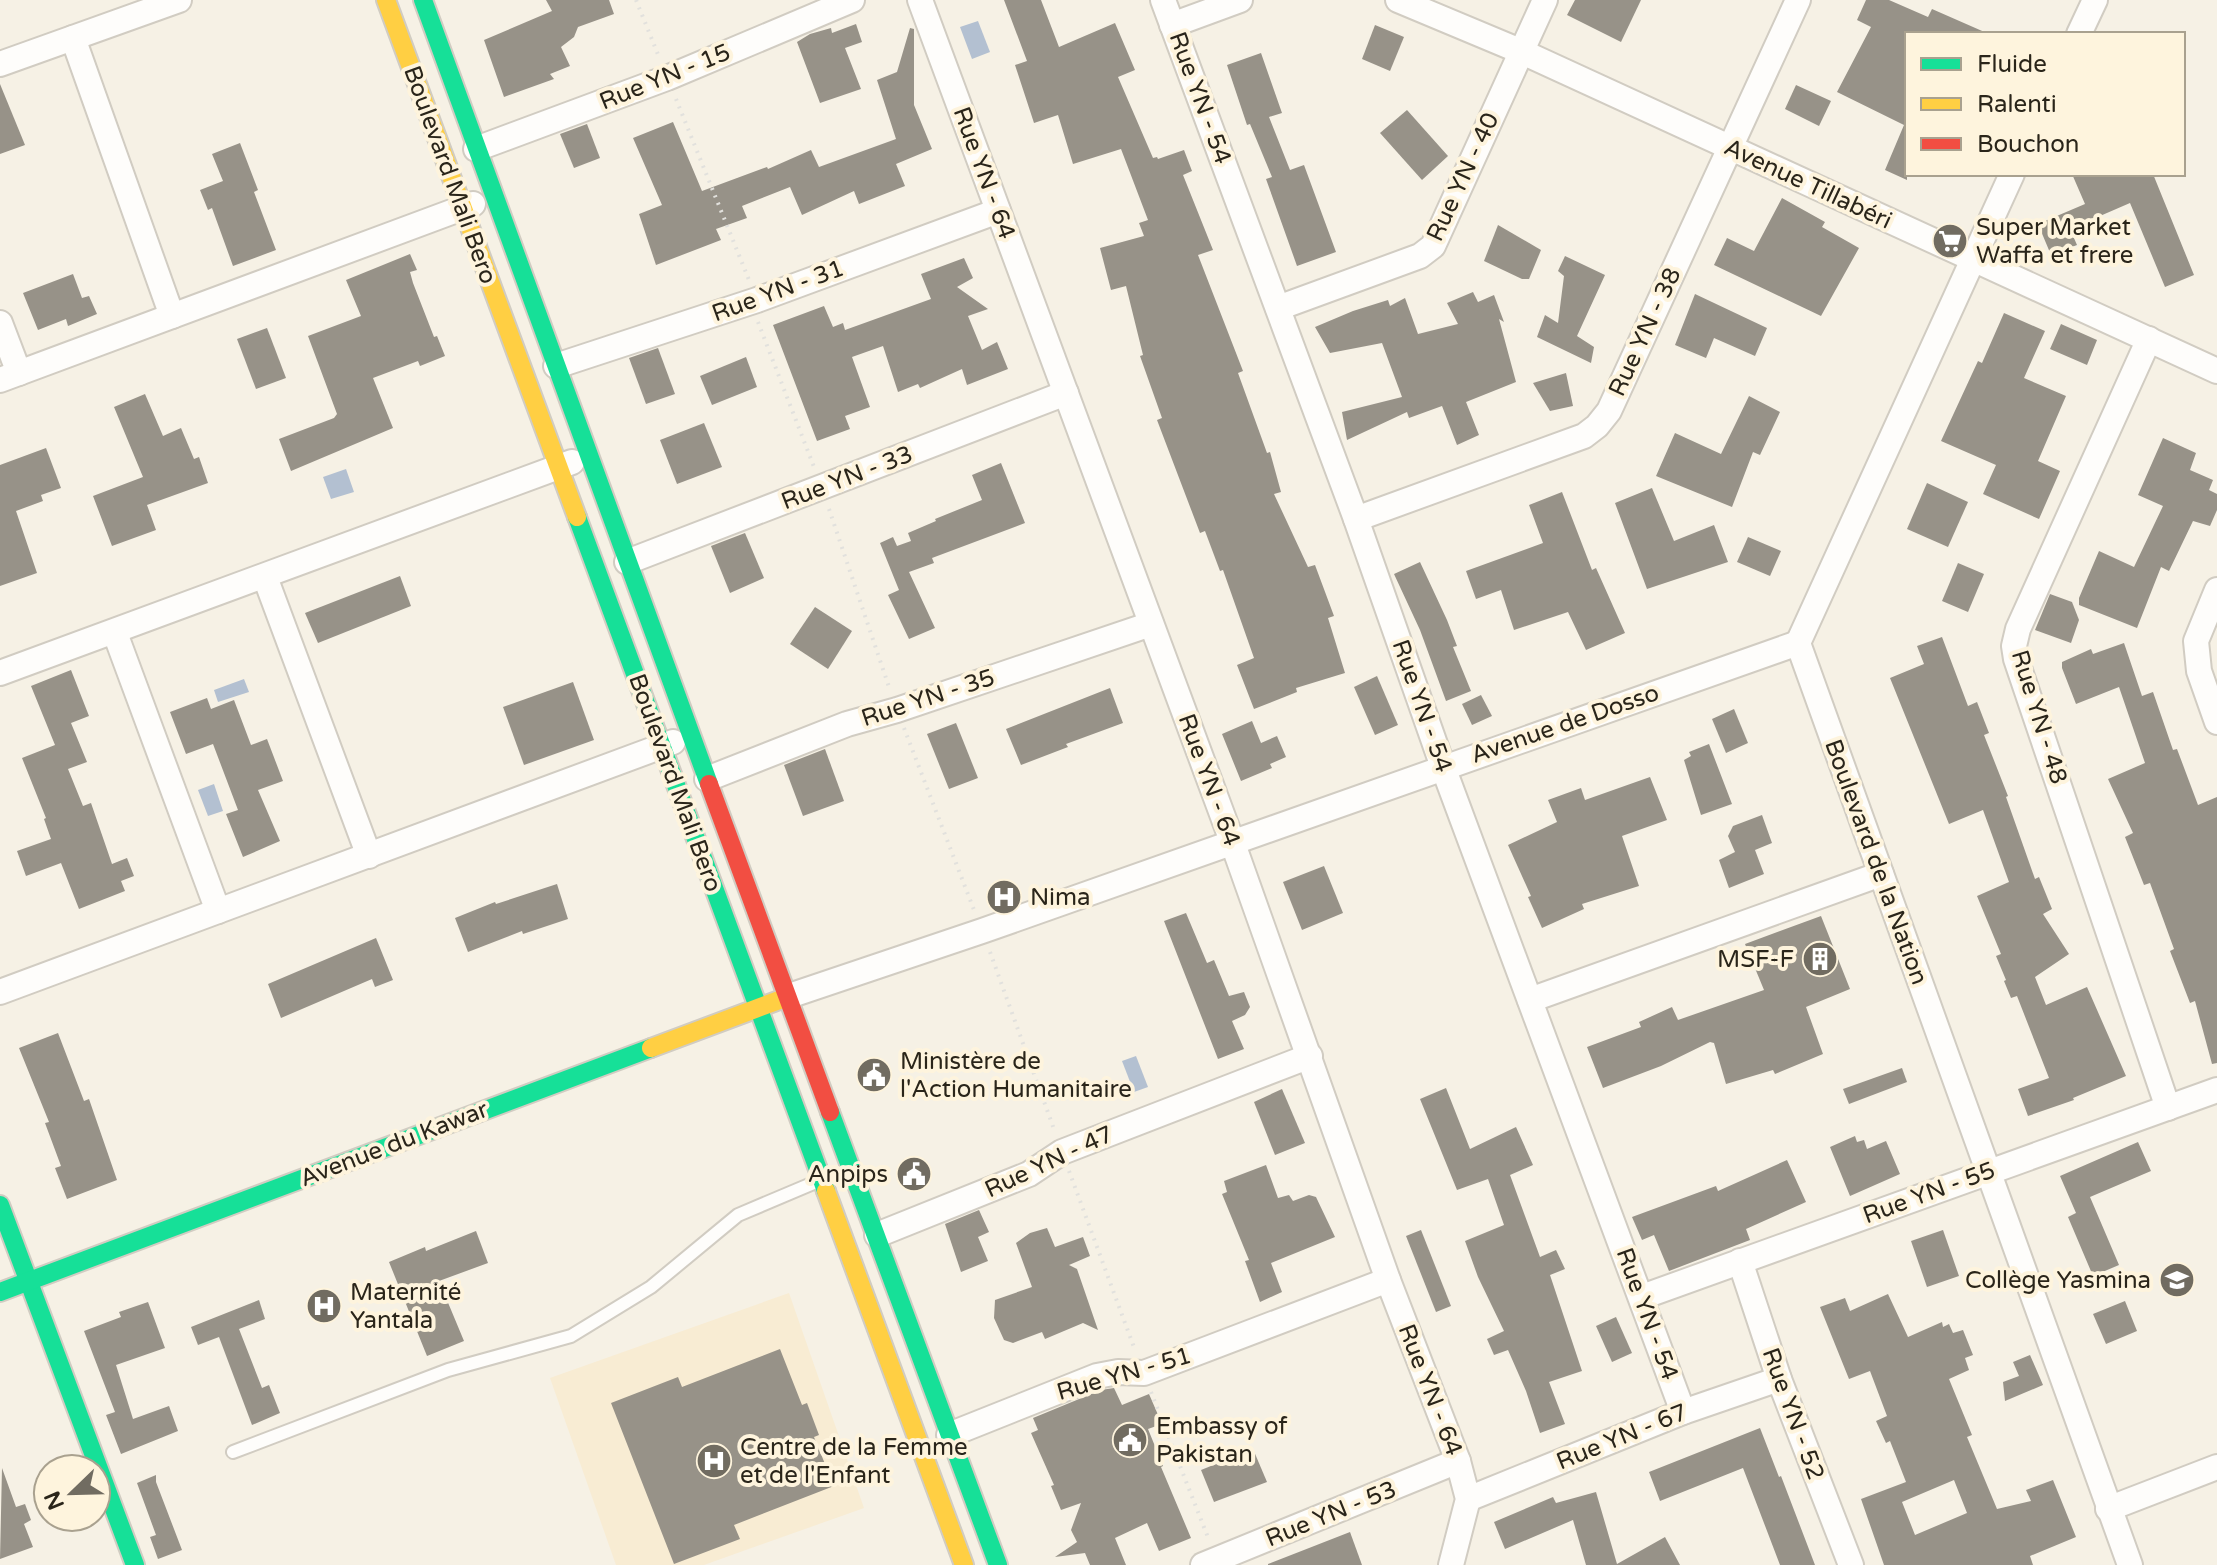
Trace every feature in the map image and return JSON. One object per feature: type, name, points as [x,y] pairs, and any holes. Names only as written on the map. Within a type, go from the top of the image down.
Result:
[{"type":"main road","name":"Boulevard Mali Bero","points":[[386,0],[964,1565]]},
{"type":"main road","name":"Boulevard Mali Bero","points":[[423,0],[998,1565]]},
{"type":"main road","name":"Avenue du Kawar","points":[[0,1292],[789,996]]},
{"type":"main road","points":[[0,1205],[135,1565]]},
{"type":"street","points":[[0,64],[179,0]]},
{"type":"street","name":"Rue YN - 15","points":[[476,149],[667,78],[852,0]]},
{"type":"street","name":"Rue YN - 64","points":[[920,0],[1232,841],[1388,1280],[1458,1461],[1468,1499],[1451,1565]]},
{"type":"street","name":"Rue YN - 54","points":[[1163,0],[1683,1412]]},
{"type":"street","points":[[1172,25],[1240,0]]},
{"type":"street","name":"Avenue Tillabéri","points":[[1398,0],[1520,51],[2217,371]]},
{"type":"street","name":"Rue YN - 40","points":[[1278,308],[1420,256],[1433,246],[1545,0]]},
{"type":"street","name":"Rue YN - 38","points":[[1356,519],[1584,436],[1597,426],[1609,411],[1798,0]]},
{"type":"street","points":[[2080,32],[2095,0]]},
{"type":"street","points":[[73,38],[172,316]]},
{"type":"street","points":[[1798,643],[2011,176]]},
{"type":"street","points":[[0,323],[9,377],[494,197]]},
{"type":"street","name":"Rue YN - 31","points":[[556,366],[757,300],[998,211]]},
{"type":"street","name":"Rue YN - 48","points":[[2149,339],[2018,629],[2014,646],[2168,1108]]},
{"type":"street","name":"Rue YN - 33","points":[[627,562],[1066,393]]},
{"type":"street","points":[[0,673],[589,456]]},
{"type":"street","points":[[265,577],[369,856]]},
{"type":"street","points":[[2217,590],[2196,641],[2199,671],[2217,722]]},
{"type":"street","name":"Rue YN - 35","points":[[707,779],[847,724],[1151,624]]},
{"type":"street","points":[[115,633],[218,911]]},
{"type":"street","name":"Avenue de Dosso","points":[[789,996],[1798,643]]},
{"type":"street","name":"Boulevard de la Nation","points":[[1798,643],[2130,1565]]},
{"type":"street","points":[[0,992],[691,736]]},
{"type":"street","points":[[1530,1000],[1881,874]]},
{"type":"street","name":"Rue YN - 47","points":[[877,1235],[1012,1182],[1062,1152],[1310,1056]]},
{"type":"street","name":"Rue YN - 55","points":[[1642,1297],[2217,1090]]},
{"type":"street","name":"Rue YN - 52","points":[[1740,1261],[1779,1379],[1851,1565]]},
{"type":"street","name":"Rue YN - 51","points":[[949,1435],[1097,1376],[1118,1372],[1144,1373],[1388,1280]]},
{"type":"street","name":"Rue YN - 67","points":[[1468,1499],[1683,1412],[1779,1379]]},
{"type":"street","name":"Rue YN - 53","points":[[1210,1563],[1458,1461]]},
{"type":"street","points":[[2108,1509],[2217,1467]]},
{"type":"lane","points":[[233,1452],[448,1370],[571,1336],[651,1287],[738,1215],[823,1180]]},
{"type":"path","points":[[636,0],[757,300],[754,312],[822,487],[897,710],[982,931],[1210,1563]]},
{"type":"shaded area","name":"Centre de la Femme et de l'Enfant","points":[[789,1293],[864,1508],[704,1565],[616,1565],[550,1378]]},
{"type":"water","points":[[978,21],[990,52],[972,59],[960,27]]},
{"type":"water","points":[[346,469],[354,492],[331,499],[323,477]]},
{"type":"water","points":[[244,679],[249,692],[218,702],[214,690]]},
{"type":"water","points":[[214,784],[223,811],[208,816],[198,790]]},
{"type":"water","points":[[1136,1056],[1148,1087],[1134,1092],[1122,1061]]},
{"type":"building","points":[[546,0],[609,0],[614,14],[578,27],[574,37],[561,47],[570,66],[550,74],[554,79],[504,97],[484,40],[552,11]]},
{"type":"building","points":[[1004,0],[1041,0],[1059,47],[1115,23],[1135,70],[1118,77],[1153,158],[1184,150],[1192,171],[1183,175],[1213,250],[1198,255],[1243,371],[1238,373],[1267,453],[1270,452],[1281,492],[1274,494],[1308,567],[1315,565],[1334,616],[1328,618],[1345,673],[1296,688],[1297,692],[1254,709],[1237,665],[1254,658],[1223,570],[1220,571],[1205,531],[1200,533],[1157,420],[1162,418],[1140,356],[1143,355],[1126,286],[1111,290],[1100,248],[1144,236],[1139,223],[1148,220],[1121,149],[1073,164],[1058,115],[1034,123],[1015,65],[1027,61]]},
{"type":"building","points":[[1575,0],[1641,0],[1621,42],[1567,15]]},
{"type":"building","points":[[1866,0],[1889,0],[1928,17],[1932,9],[1984,32],[1905,32],[1907,180],[1885,170],[1904,125],[1837,92],[1871,27],[1857,20]]},
{"type":"building","points":[[856,24],[862,42],[845,48],[861,89],[820,103],[797,42],[810,34],[831,28],[832,33]]},
{"type":"building","points":[[1375,25],[1404,37],[1390,71],[1362,59]]},
{"type":"building","points":[[910,28],[914,29],[914,105],[932,149],[896,164],[905,186],[859,204],[854,191],[802,215],[790,187],[742,206],[747,218],[716,229],[721,240],[656,265],[639,214],[662,205],[633,138],[673,122],[702,191],[768,169],[811,150],[819,167],[896,139],[877,80],[897,72]]},
{"type":"building","points":[[1261,53],[1282,113],[1269,117],[1290,170],[1304,165],[1336,252],[1297,266],[1266,179],[1272,177],[1250,124],[1247,125],[1227,65]]},
{"type":"building","points":[[0,84],[25,145],[0,154]]},
{"type":"building","points":[[1796,85],[1831,101],[1819,126],[1785,109]]},
{"type":"building","points":[[1407,110],[1448,156],[1422,180],[1380,133]]},
{"type":"building","points":[[587,124],[600,158],[574,168],[560,134]]},
{"type":"building","points":[[240,143],[276,250],[233,266],[212,208],[208,210],[200,190],[223,181],[212,154]]},
{"type":"building","points":[[2073,176],[2154,176],[2194,275],[2165,287],[2130,203],[2070,229],[2077,245],[2051,255],[2038,224],[2085,204]]},
{"type":"building","points":[[1782,198],[1825,222],[1822,227],[1859,248],[1821,316],[1714,265],[1727,238],[1754,251]]},
{"type":"building","points":[[1498,225],[1541,250],[1529,279],[1522,279],[1484,261]]},
{"type":"building","points":[[410,254],[417,270],[410,272],[413,283],[434,337],[437,336],[445,356],[420,366],[418,361],[373,378],[393,428],[291,471],[279,439],[334,418],[337,414],[308,336],[361,316],[346,280]]},
{"type":"building","points":[[1565,256],[1605,275],[1577,336],[1594,347],[1591,363],[1537,337],[1545,315],[1558,323],[1564,276],[1558,271]]},
{"type":"building","points":[[964,258],[973,278],[957,287],[988,309],[968,316],[982,350],[997,342],[1008,369],[967,385],[962,369],[920,388],[918,384],[898,392],[883,346],[852,357],[870,407],[845,416],[850,429],[817,441],[773,325],[824,306],[833,327],[843,323],[845,330],[931,299],[921,274]]},
{"type":"building","points":[[73,274],[82,298],[89,296],[97,314],[68,326],[66,319],[38,330],[23,293]]},
{"type":"building","points":[[1473,292],[1478,302],[1494,295],[1504,322],[1499,319],[1516,382],[1466,402],[1479,435],[1457,445],[1442,406],[1409,418],[1407,412],[1347,440],[1342,412],[1402,397],[1382,343],[1330,353],[1315,327],[1353,311],[1388,300],[1390,306],[1405,298],[1418,334],[1458,324],[1447,303]]},
{"type":"building","points":[[1695,294],[1767,328],[1755,356],[1714,338],[1706,358],[1675,345]]},
{"type":"building","points":[[2004,313],[2045,331],[2024,378],[2066,396],[2038,461],[2060,471],[2039,519],[1983,494],[1996,465],[1941,441]]},
{"type":"building","points":[[2061,324],[2097,340],[2087,365],[2050,349]]},
{"type":"building","points":[[267,328],[286,378],[256,389],[237,339]]},
{"type":"building","points":[[658,348],[675,394],[646,404],[629,358]]},
{"type":"building","points":[[746,357],[757,387],[712,405],[700,376]]},
{"type":"building","points":[[1566,373],[1573,406],[1550,411],[1533,383]]},
{"type":"building","points":[[145,394],[163,436],[181,428],[194,459],[199,457],[208,483],[147,505],[156,530],[112,546],[93,496],[143,477],[114,407]]},
{"type":"building","points":[[1749,396],[1780,412],[1760,455],[1753,452],[1732,507],[1656,476],[1675,433],[1721,454]]},
{"type":"building","points":[[704,423],[722,467],[677,484],[660,440]]},
{"type":"building","points":[[2163,438],[2196,453],[2190,470],[2213,480],[2209,490],[2217,494],[2217,510],[2210,526],[2193,521],[2169,571],[2161,567],[2137,628],[2079,605],[2079,598],[2099,551],[2134,567],[2163,506],[2138,495]]},
{"type":"building","points":[[46,448],[61,488],[41,495],[43,501],[16,511],[37,573],[0,586],[0,465]]},
{"type":"building","points":[[1001,463],[1025,523],[932,558],[934,563],[909,572],[935,628],[909,639],[888,595],[899,590],[880,543],[893,537],[897,546],[911,541],[908,533],[982,500],[972,475]]},
{"type":"building","points":[[1927,483],[1968,502],[1948,547],[1907,529]]},
{"type":"building","points":[[1652,488],[1674,541],[1714,525],[1728,562],[1647,589],[1615,503]]},
{"type":"building","points":[[1562,492],[1592,570],[1596,568],[1625,633],[1586,650],[1568,612],[1514,630],[1501,590],[1476,599],[1466,571],[1543,543],[1529,505]]},
{"type":"building","points":[[745,533],[764,578],[730,593],[711,546]]},
{"type":"building","points":[[1748,537],[1781,551],[1770,576],[1737,562]]},
{"type":"building","points":[[1420,562],[1447,620],[1457,646],[1453,647],[1471,691],[1446,701],[1420,630],[1394,574]]},
{"type":"building","points":[[1958,563],[1984,574],[1968,612],[1942,601]]},
{"type":"building","points":[[400,576],[411,606],[318,643],[305,613]]},
{"type":"building","points":[[2050,594],[2072,602],[2079,620],[2071,643],[2035,630]]},
{"type":"building","points":[[815,607],[852,631],[828,669],[790,644]]},
{"type":"building","points":[[1942,637],[1968,706],[1977,702],[1989,733],[1984,735],[2035,879],[2039,877],[2052,909],[2043,914],[2069,954],[2035,977],[2046,1005],[2087,987],[2126,1076],[2074,1100],[2028,1116],[2018,1089],[2049,1078],[2017,996],[2011,998],[2004,981],[1996,956],[2001,954],[1977,896],[2009,882],[1983,810],[1949,824],[1890,678],[1924,664],[1917,646]]},
{"type":"building","points":[[2124,643],[2142,696],[2153,692],[2173,750],[2177,749],[2198,805],[2217,797],[2217,1063],[2212,1064],[2195,1001],[2190,1003],[2170,951],[2174,949],[2150,883],[2144,885],[2125,837],[2133,833],[2108,779],[2145,763],[2119,687],[2076,704],[2062,668],[2062,662],[2091,649],[2093,654]]},
{"type":"building","points":[[71,670],[89,716],[71,723],[87,762],[68,769],[83,806],[91,803],[112,864],[127,858],[134,876],[121,881],[125,891],[79,909],[61,863],[26,876],[17,851],[51,839],[22,758],[55,745],[31,686]]},
{"type":"building","points":[[1377,676],[1398,725],[1375,735],[1354,687]]},
{"type":"building","points":[[573,682],[594,740],[524,765],[503,707]]},
{"type":"building","points":[[1110,688],[1123,723],[1021,765],[1006,729]]},
{"type":"building","points":[[1481,695],[1492,716],[1472,725],[1462,704]]},
{"type":"building","points":[[207,698],[211,709],[234,700],[251,745],[267,739],[283,781],[258,790],[280,841],[243,857],[226,814],[238,810],[213,744],[186,754],[170,712]]},
{"type":"building","points":[[1734,709],[1748,743],[1726,753],[1712,719]]},
{"type":"building","points":[[1252,721],[1261,743],[1277,736],[1286,757],[1270,764],[1272,768],[1241,781],[1222,734]]},
{"type":"building","points":[[956,723],[978,778],[949,789],[927,734]]},
{"type":"building","points":[[1709,744],[1732,804],[1701,815],[1684,760],[1691,756],[1689,752]]},
{"type":"building","points":[[825,749],[844,801],[803,816],[784,765]]},
{"type":"building","points":[[1650,777],[1667,820],[1622,836],[1639,886],[1582,904],[1584,909],[1542,928],[1508,845],[1557,822],[1548,800],[1581,788],[1585,800]]},
{"type":"building","points":[[1762,815],[1772,843],[1755,850],[1764,874],[1729,888],[1719,860],[1735,852],[1728,836],[1733,826]]},
{"type":"building","points":[[1324,866],[1343,913],[1302,930],[1283,882]]},
{"type":"building","points":[[557,884],[568,919],[523,934],[522,931],[468,952],[455,918],[495,902]]},
{"type":"building","points":[[1186,913],[1207,963],[1214,960],[1229,996],[1244,992],[1250,1007],[1245,1015],[1232,1021],[1244,1049],[1218,1059],[1164,921]]},
{"type":"building","points":[[1821,916],[1850,989],[1806,1007],[1823,1054],[1775,1074],[1773,1070],[1726,1084],[1714,1043],[1710,1042],[1661,1066],[1603,1088],[1587,1047],[1641,1027],[1639,1022],[1672,1007],[1678,1020],[1764,990],[1745,944]]},
{"type":"building","points":[[376,938],[393,980],[375,987],[372,979],[281,1018],[268,984]]},
{"type":"building","points":[[58,1033],[84,1101],[89,1099],[117,1180],[67,1199],[55,1168],[61,1166],[45,1123],[49,1122],[19,1048]]},
{"type":"building","points":[[1902,1068],[1907,1082],[1849,1104],[1843,1089]]},
{"type":"building","points":[[1446,1088],[1470,1149],[1516,1127],[1533,1165],[1510,1175],[1540,1257],[1556,1250],[1565,1269],[1550,1275],[1582,1371],[1549,1382],[1565,1424],[1540,1433],[1508,1350],[1494,1355],[1487,1339],[1504,1331],[1465,1241],[1504,1225],[1488,1179],[1457,1190],[1420,1099]]},
{"type":"building","points":[[1282,1089],[1305,1143],[1275,1155],[1254,1102]]},
{"type":"building","points":[[1855,1136],[1857,1142],[1864,1140],[1867,1149],[1886,1141],[1900,1174],[1850,1196],[1830,1147]]},
{"type":"building","points":[[2138,1142],[2151,1171],[2090,1197],[2119,1265],[2093,1276],[2068,1217],[2076,1213],[2060,1176]]},
{"type":"building","points":[[1787,1160],[1806,1202],[1746,1229],[1750,1240],[1669,1271],[1654,1235],[1642,1240],[1632,1217],[1716,1186],[1718,1191]]},
{"type":"building","points":[[1266,1165],[1278,1198],[1289,1195],[1293,1201],[1309,1195],[1316,1197],[1335,1237],[1271,1263],[1282,1292],[1260,1302],[1245,1261],[1249,1260],[1222,1194],[1227,1192],[1224,1181]]},
{"type":"building","points":[[979,1210],[989,1232],[978,1237],[988,1261],[961,1272],[945,1224]]},
{"type":"building","points":[[1047,1228],[1055,1247],[1083,1237],[1090,1256],[1069,1265],[1077,1269],[1098,1330],[1083,1323],[1045,1339],[1042,1332],[1013,1343],[1004,1340],[994,1318],[995,1300],[1032,1287],[1016,1243],[1030,1233]]},
{"type":"building","points":[[1421,1230],[1451,1306],[1436,1312],[1406,1236]]},
{"type":"building","points":[[1943,1230],[1959,1276],[1927,1287],[1911,1241]]},
{"type":"building","points":[[476,1231],[488,1263],[439,1281],[464,1341],[427,1356],[389,1262]]},
{"type":"building","points":[[1888,1294],[1908,1337],[1942,1322],[1943,1327],[1949,1324],[1953,1333],[1963,1330],[1973,1355],[1965,1358],[1969,1370],[1949,1379],[1972,1435],[1967,1437],[1997,1509],[2031,1501],[2026,1490],[2053,1480],[2076,1537],[2030,1556],[2033,1565],[1884,1565],[1861,1499],[1906,1482],[1890,1441],[1886,1443],[1876,1421],[1887,1416],[1870,1371],[1849,1379],[1820,1307],[1845,1298],[1850,1311]],"holes":[[[1954,1480],[1967,1513],[1915,1535],[1902,1502]]]},
{"type":"building","points":[[259,1300],[265,1319],[239,1329],[262,1388],[269,1385],[280,1413],[252,1425],[219,1337],[198,1345],[191,1327]]},
{"type":"building","points":[[2125,1301],[2137,1331],[2106,1344],[2093,1314]]},
{"type":"building","points":[[148,1302],[165,1348],[116,1365],[133,1419],[169,1406],[178,1431],[121,1454],[106,1415],[115,1412],[84,1331],[121,1317],[119,1312]]},
{"type":"building","points":[[1616,1317],[1632,1353],[1612,1362],[1596,1326]]},
{"type":"building","points":[[780,1349],[802,1405],[807,1403],[819,1435],[814,1437],[834,1486],[734,1525],[740,1539],[674,1564],[611,1403],[678,1377],[682,1387]]},
{"type":"building","points":[[2030,1355],[2043,1385],[2005,1401],[2003,1382],[2019,1376],[2013,1362]]},
{"type":"building","points":[[1114,1388],[1122,1405],[1149,1394],[1162,1424],[1148,1429],[1191,1538],[1159,1551],[1147,1523],[1115,1538],[1126,1565],[1090,1565],[1085,1553],[1055,1557],[1077,1542],[1071,1530],[1081,1503],[1061,1510],[1051,1486],[1054,1485],[1031,1433],[1038,1430],[1033,1418],[1101,1390]]},
{"type":"building","points":[[1760,1428],[1815,1565],[1780,1565],[1743,1468],[1660,1501],[1649,1472]]},
{"type":"building","points":[[1253,1449],[1267,1482],[1214,1502],[1201,1470]]},
{"type":"building","points":[[2,1468],[16,1507],[25,1504],[31,1520],[24,1524],[33,1547],[0,1559]]},
{"type":"building","points":[[156,1475],[182,1550],[158,1559],[150,1537],[156,1535],[137,1483]]},
{"type":"building","points":[[1596,1492],[1617,1564],[1665,1537],[1680,1565],[1586,1565],[1573,1520],[1505,1549],[1494,1522],[1553,1497],[1556,1503]]},
{"type":"building","points":[[1350,1532],[1362,1565],[1268,1565],[1268,1564]]},
{"type":"traffic: fast","points":[[423,0],[709,784]]},
{"type":"traffic: fast","points":[[577,517],[826,1191]]},
{"type":"traffic: fast","points":[[0,1292],[651,1048]]},
{"type":"traffic: fast","points":[[830,1112],[998,1565]]},
{"type":"traffic: fast","points":[[0,1205],[135,1565]]},
{"type":"traffic: slow","points":[[386,0],[577,517]]},
{"type":"traffic: slow","points":[[651,1048],[782,999]]},
{"type":"traffic: slow","points":[[826,1191],[964,1565]]},
{"type":"traffic: jam","points":[[709,784],[830,1112]]},
{"type":"place","name":"Super Market Waffa et frere","points":[[1950,241]]},
{"type":"place","name":"Nima","points":[[1004,897]]},
{"type":"place","name":"MSF-F","points":[[1820,959]]},
{"type":"place","name":"Ministère de l'Action Humanitaire","points":[[874,1075]]},
{"type":"place","name":"Anpips","points":[[914,1174]]},
{"type":"place","name":"Collège Yasmina","points":[[2177,1280]]},
{"type":"place","name":"Maternité Yantala","points":[[324,1306]]},
{"type":"place","name":"Embassy of Pakistan","points":[[1130,1440]]},
{"type":"place","name":"Centre de la Femme et de l'Enfant","points":[[714,1461]]}]
